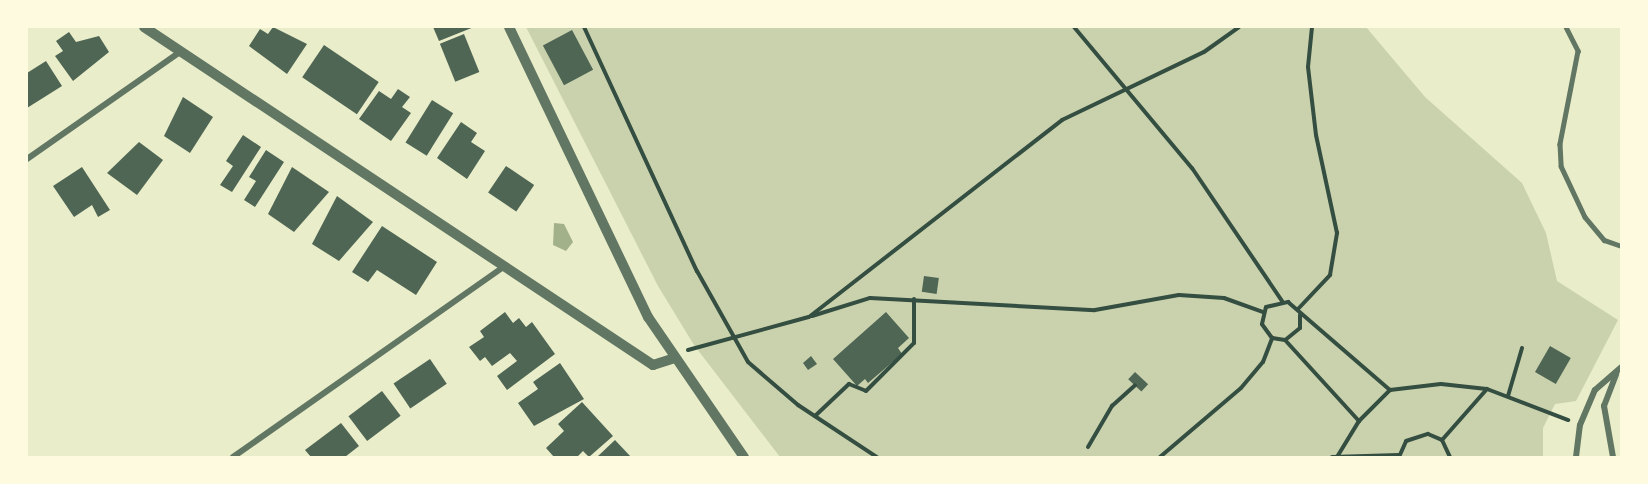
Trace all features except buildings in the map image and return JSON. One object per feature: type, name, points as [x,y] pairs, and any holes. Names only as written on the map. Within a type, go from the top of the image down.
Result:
[{"type":"street","points":[[144,27],[653,365],[675,358]]},
{"type":"street","points":[[509,27],[648,317],[744,457]]},
{"type":"street","points":[[27,159],[182,51]]},
{"type":"street","points":[[233,457],[506,266]]},
{"type":"street","points":[[1612,457],[1604,406],[1621,367]]},
{"type":"street","points":[[1576,457],[1580,425],[1596,390],[1616,374]]},
{"type":"lane","points":[[1566,27],[1578,51],[1560,144],[1561,166],[1585,217],[1604,240],[1621,246]]},
{"type":"path","points":[[584,27],[732,337],[748,362],[815,416],[877,457]]},
{"type":"path","points":[[589,27],[589,34]]},
{"type":"path","points":[[1074,27],[1192,168],[1282,301],[1298,309],[1300,328],[1285,340]]},
{"type":"path","points":[[809,316],[1062,120],[1126,87],[1204,52],[1239,27]]},
{"type":"path","points":[[1298,309],[1330,275],[1337,233],[1316,135],[1308,67],[1312,27]]},
{"type":"path","points":[[675,358],[694,345],[732,337],[870,298],[1095,310],[1179,295],[1224,298],[1263,312],[1282,301]]},
{"type":"path","points":[[815,416],[849,384],[866,392],[914,343],[914,299]]},
{"type":"path","points":[[1263,312],[1264,330],[1272,338],[1285,340],[1359,421]]},
{"type":"path","points":[[1300,315],[1390,390]]},
{"type":"path","points":[[1160,457],[1241,388],[1263,362],[1272,338]]},
{"type":"path","points":[[1508,396],[1522,348]]},
{"type":"path","points":[[1335,456],[1359,421],[1390,390],[1441,384],[1487,389],[1580,425]]},
{"type":"path","points":[[1088,447],[1119,396],[1135,385]]},
{"type":"path","points":[[1443,440],[1487,389]]},
{"type":"path","points":[[1335,456],[1399,456],[1406,441],[1420,434],[1443,440]]},
{"type":"path","points":[[1443,440],[1450,457]]},
{"type":"shaded area","points":[[526,27],[1366,27],[1425,97],[1522,183],[1546,233],[1557,281],[1618,320],[1576,401],[1555,404],[1543,428],[1543,457],[780,457],[694,345],[658,286]]},
{"type":"shaded area","points":[[554,223],[564,224],[573,242],[566,251],[553,245]]}]
